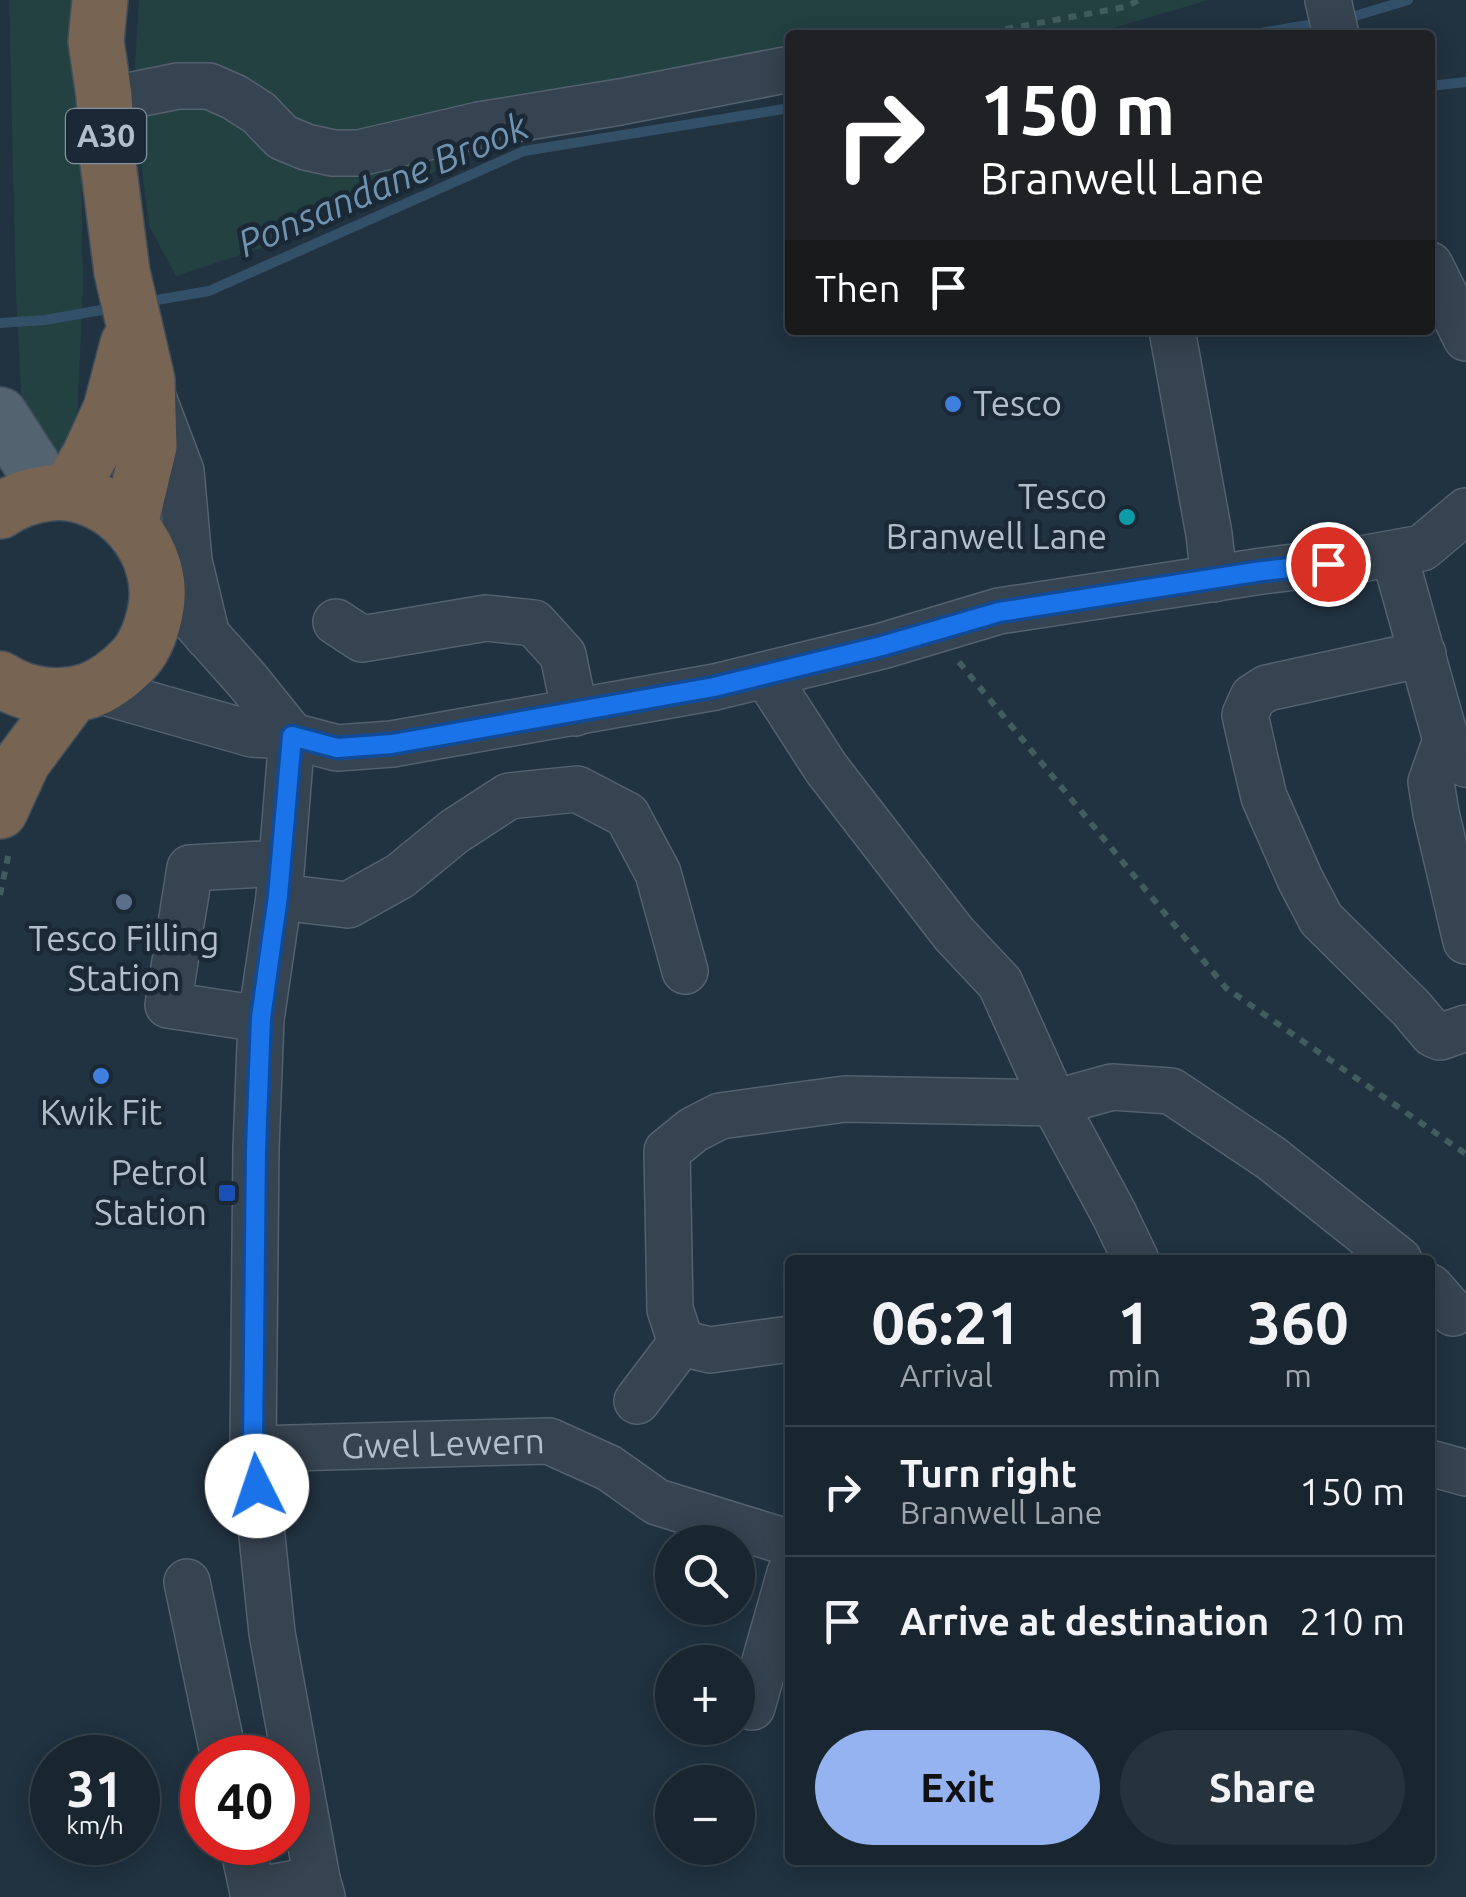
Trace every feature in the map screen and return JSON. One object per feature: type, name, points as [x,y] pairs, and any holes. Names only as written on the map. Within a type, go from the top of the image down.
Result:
[{"type":"highway","name":"A30","points":[[100,0],[96,41],[108,163],[149,446],[130,525]]},
{"type":"highway","name":"A30","points":[[39,499],[90,455],[136,352]]},
{"type":"highway","points":[[0,679],[41,696],[83,692],[118,675],[138,655],[151,630],[158,602],[156,574],[146,548],[130,525],[92,499],[39,499]]},
{"type":"highway","points":[[6,824],[22,761],[83,692]]},
{"type":"main road","points":[[0,415],[39,499]]},
{"type":"street","points":[[104,96],[209,86],[234,97],[282,136],[306,148],[360,153],[479,126],[785,70]]},
{"type":"street","points":[[1435,276],[1466,338]]},
{"type":"street","points":[[1173,335],[1214,579]]},
{"type":"street","points":[[136,352],[181,471],[190,561],[206,636]]},
{"type":"street","points":[[83,692],[252,734],[292,736],[337,748],[392,744],[714,687],[882,646],[999,612],[1422,548],[1466,512]]},
{"type":"street","points":[[1394,554],[1422,654],[1456,752],[1431,782],[1466,941]]},
{"type":"street","points":[[156,574],[292,736],[280,880],[261,1018],[253,1449],[272,1633],[320,1888],[253,1894],[247,1865]]},
{"type":"street","points":[[336,622],[362,638],[486,618],[534,623],[563,655],[576,713]]},
{"type":"street","points":[[1422,654],[1268,688],[1253,697],[1245,715],[1264,797],[1321,919],[1433,1034],[1440,1037],[1466,1028]]},
{"type":"street","points":[[766,674],[826,768],[954,934],[1000,984],[1054,1103],[1134,1255]]},
{"type":"street","points":[[261,1018],[168,1004],[190,868],[280,880],[348,905],[400,876],[454,831],[509,796],[577,789],[627,816],[658,873],[685,970]]},
{"type":"street","points":[[681,1343],[670,1308],[668,1151],[693,1130],[720,1116],[845,1099],[1054,1103],[1112,1087],[1171,1091],[1272,1158],[1393,1255]]},
{"type":"street","points":[[681,1343],[710,1350],[785,1340]]},
{"type":"street","points":[[636,1401],[681,1343]]},
{"type":"street","name":"Gwel Lewern","points":[[253,1449],[549,1441],[610,1468],[657,1502],[785,1541]]},
{"type":"street","points":[[1435,1464],[1466,1473]]},
{"type":"street","points":[[187,1582],[219,1735]]},
{"type":"street","points":[[755,1696],[785,1592]]},
{"type":"path","points":[[1000,30],[1126,6],[1138,0]]},
{"type":"path","points":[[934,631],[1226,988],[1466,1154]]},
{"type":"path","points":[[0,895],[6,824]]},
{"type":"green space","points":[[9,0],[85,0],[80,94],[83,289],[77,420],[61,461],[22,412]]},
{"type":"green space","points":[[139,0],[1209,0],[1106,30],[785,30],[785,91],[511,137],[280,242],[176,276],[149,226],[133,95]]},
{"type":"waterway","name":"Ponsandane Brook","points":[[1342,20],[1408,0]]},
{"type":"waterway","name":"Ponsandane Brook","points":[[1278,30],[1320,23]]},
{"type":"waterway","name":"Ponsandane Brook","points":[[1435,85],[1466,82]]},
{"type":"waterway","name":"Ponsandane Brook","points":[[145,302],[209,291],[524,151],[785,109]]},
{"type":"waterway","name":"Ponsandane Brook","points":[[0,323],[113,308]]},
{"type":"place","name":"Tesco","points":[[953,404]]},
{"type":"place","name":"Tesco Branwell Lane","points":[[1127,517]]},
{"type":"place","name":"Tesco Filling Station","points":[[124,902]]},
{"type":"place","name":"Kwik Fit","points":[[101,1076]]},
{"type":"place","name":"Petrol Station","points":[[227,1193]]},
{"type":"route","points":[[257,1486],[253,1449],[261,1018],[278,896],[292,736],[337,748],[392,744],[714,687],[882,646],[999,612],[1328,564]]}]
